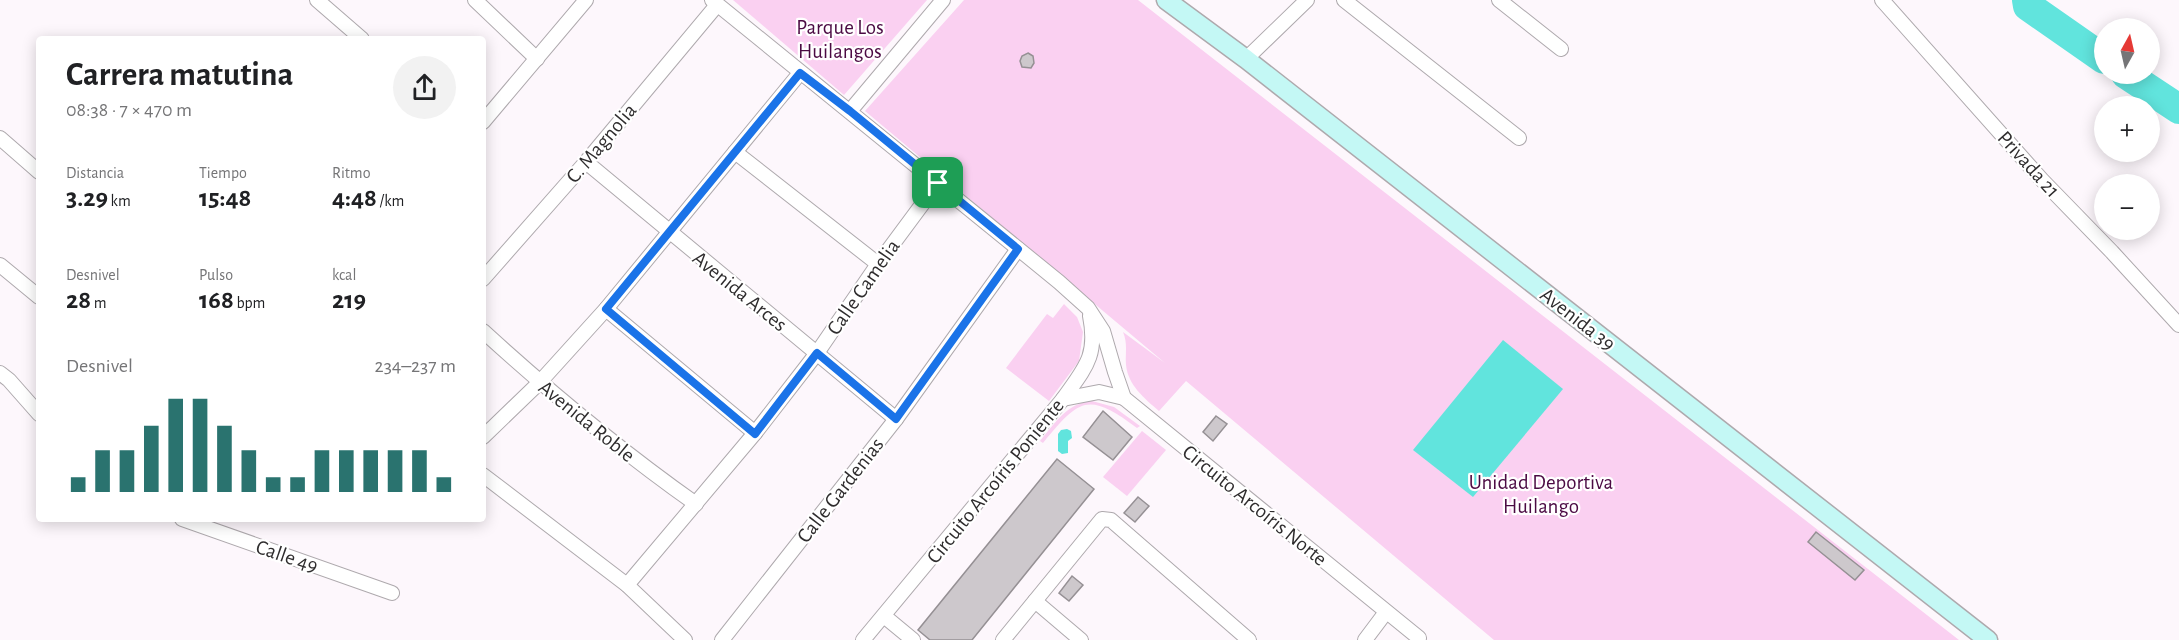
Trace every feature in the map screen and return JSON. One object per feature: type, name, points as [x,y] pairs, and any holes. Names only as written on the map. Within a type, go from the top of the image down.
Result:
[{"type":"street","points":[[317,0],[359,36]]},
{"type":"street","points":[[475,0],[537,59]]},
{"type":"street","points":[[486,118],[586,0]]},
{"type":"street","points":[[850,111],[943,0]]},
{"type":"street","name":"Avenida 39","points":[[1166,0],[1246,60],[1988,640]]},
{"type":"street","points":[[1246,60],[1307,0]]},
{"type":"street","points":[[1344,0],[1520,138]]},
{"type":"street","points":[[1499,0],[1562,49]]},
{"type":"street","name":"Privada 21","points":[[1882,0],[2043,180],[2179,325]]},
{"type":"street","points":[[715,2],[1088,308],[1103,331],[1124,398]]},
{"type":"street","name":"C. Magnolia","points":[[486,276],[586,162],[715,2]]},
{"type":"street","points":[[486,434],[539,383],[606,309],[800,73]]},
{"type":"street","points":[[0,138],[36,169]]},
{"type":"street","points":[[735,152],[878,264]]},
{"type":"street","name":"Avenida Arces","points":[[586,162],[896,419]]},
{"type":"street","name":"Calle Camelia","points":[[627,585],[755,434],[817,353],[878,264],[938,183]]},
{"type":"street","name":"Calle Gardenias","points":[[722,640],[896,419],[1018,249]]},
{"type":"street","points":[[0,265],[36,295]]},
{"type":"street","name":"Circuito Arcoíris Poniente","points":[[863,640],[1063,399],[1088,363],[1094,337],[1088,308]]},
{"type":"street","points":[[606,309],[755,434]]},
{"type":"street","name":"Avenida Roble","points":[[486,334],[539,383],[632,458],[696,504]]},
{"type":"street","points":[[0,373],[36,411]]},
{"type":"street","name":"Circuito Arcoíris Norte","points":[[1063,399],[1099,392],[1124,398],[1419,638]]},
{"type":"street","points":[[486,477],[627,585],[685,640]]},
{"type":"street","points":[[1004,640],[1102,519],[1111,520],[1249,640]]},
{"type":"street","name":"Calle 49","points":[[191,522],[392,593]]},
{"type":"street","points":[[1035,601],[1081,640]]},
{"type":"street","points":[[1365,640],[1386,612]]},
{"type":"street","points":[[884,616],[913,640]]},
{"type":"green space","name":"Parque Los Huilangos","points":[[733,0],[927,0],[844,95]]},
{"type":"green space","name":"Unidad Deportiva Huilango","points":[[964,0],[1138,0],[1959,640],[1494,640],[1186,381],[1159,411],[1138,391],[1130,379],[1127,372],[1123,332],[1165,363],[865,111]]},
{"type":"green space","points":[[1064,304],[1077,317],[1083,332],[1079,361],[1049,401],[1006,368],[1047,314],[1053,318]]},
{"type":"green space","points":[[1092,401],[1114,407],[1140,426],[1137,428],[1107,409],[1086,405],[1066,417],[1043,443],[1040,441],[1056,421],[1069,410]]},
{"type":"green space","points":[[1142,431],[1166,450],[1127,496],[1103,477]]},
{"type":"water","points":[[1503,340],[1563,389],[1473,497],[1413,450]]},
{"type":"water","points":[[1061,430],[1071,431],[1072,438],[1068,441],[1068,453],[1062,454],[1058,451],[1058,434]]},
{"type":"building","points":[[1028,53],[1033,56],[1034,63],[1031,68],[1022,67],[1020,61],[1022,56]]},
{"type":"building","points":[[1103,411],[1132,437],[1113,460],[1083,437]]},
{"type":"building","points":[[1216,416],[1227,424],[1213,441],[1203,432]]},
{"type":"building","points":[[1057,459],[1094,489],[972,640],[930,640],[918,630]]},
{"type":"building","points":[[1138,497],[1149,506],[1135,522],[1124,513]]},
{"type":"building","points":[[1816,532],[1864,570],[1855,580],[1808,542]]},
{"type":"building","points":[[1072,576],[1083,585],[1069,601],[1059,593]]},
{"type":"waterway","points":[[2027,0],[2028,6],[2094,52]]},
{"type":"waterway","points":[[2141,84],[2179,109]]},
{"type":"route","points":[[800,73],[938,183],[1018,249],[896,419],[817,353],[755,434],[606,309],[800,73]]}]
